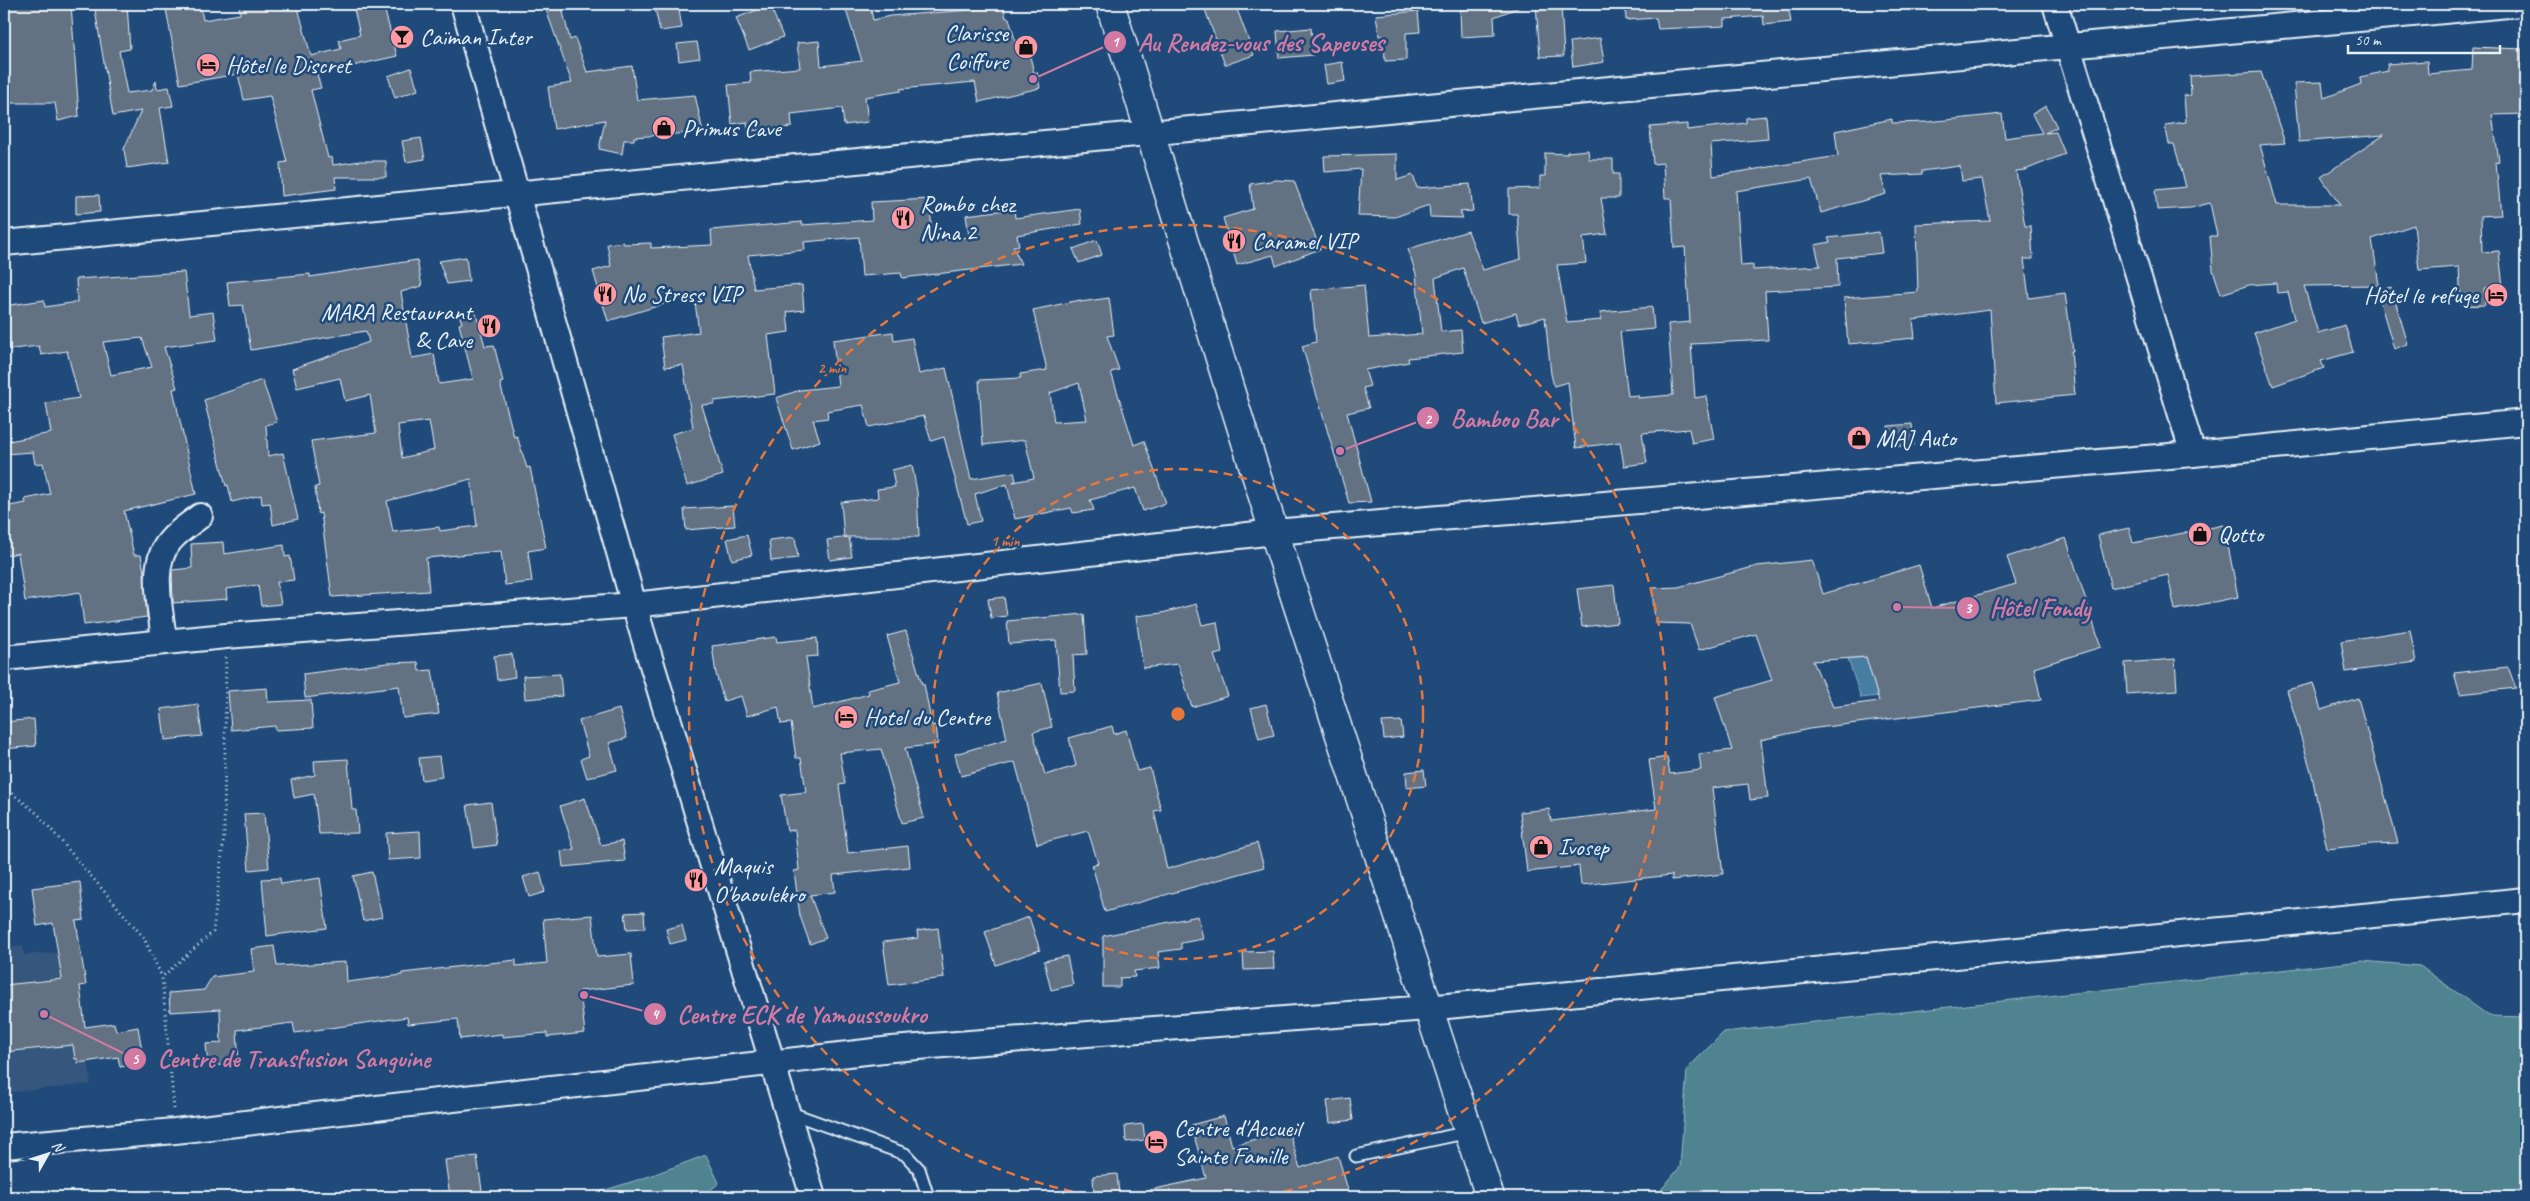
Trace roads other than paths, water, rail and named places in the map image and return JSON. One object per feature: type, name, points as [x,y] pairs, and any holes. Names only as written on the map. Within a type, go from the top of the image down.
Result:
[{"type":"street","points":[[463,4],[516,196],[634,605],[813,1197]]},
{"type":"street","points":[[1110,4],[1274,532],[1427,1008],[1490,1197]]},
{"type":"street","points":[[2055,4],[2193,454]]},
{"type":"street","points":[[4,243],[516,196],[2066,44],[2519,4]]},
{"type":"street","points":[[4,658],[226,636],[634,605],[1274,532],[2193,454],[2526,422]]},
{"type":"street","points":[[164,642],[158,580],[159,563],[169,541],[200,516]]},
{"type":"street","points":[[4,1146],[175,1131],[892,1049],[1427,1008],[2526,900]]},
{"type":"lane","points":[[787,1111],[905,1154],[919,1169],[928,1197]]},
{"type":"lane","points":[[1356,1156],[1469,1132]]},
{"type":"place","name":"Caïman Inter","points":[[402,37]]},
{"type":"place","name":"Clarisse Coiffure","points":[[1026,47]]},
{"type":"place","name":"Hôtel le Discret","points":[[208,65]]},
{"type":"place","name":"Au Rendez-vous des Sapeuses","points":[[1033,79]]},
{"type":"place","name":"Primus Cave","points":[[664,128]]},
{"type":"place","name":"Rombo chez Nina 2","points":[[903,218]]},
{"type":"place","name":"Caramel VIP","points":[[1234,241]]},
{"type":"place","name":"No Stress VIP","points":[[605,294]]},
{"type":"place","name":"Hôtel le refuge","points":[[2496,295]]},
{"type":"place","name":"MARA Restaurant & Cave","points":[[489,326]]},
{"type":"place","name":"MAJ Auto","points":[[1859,438]]},
{"type":"place","name":"Bamboo Bar","points":[[1340,451]]},
{"type":"place","name":"Qotto","points":[[2200,534]]},
{"type":"place","name":"Hôtel Fondy","points":[[1897,607]]},
{"type":"place","name":"Hotel du Centre","points":[[846,717]]},
{"type":"place","name":"Ivosep","points":[[1541,847]]},
{"type":"place","name":"Maquis O'baoulekro","points":[[696,880]]},
{"type":"place","name":"Centre ECK de Yamoussoukro","points":[[584,995]]},
{"type":"place","name":"Centre de Transfusion Sanguine","points":[[44,1014]]},
{"type":"place","name":"Centre d'Accueil Sainte Famille","points":[[1156,1142]]}]
